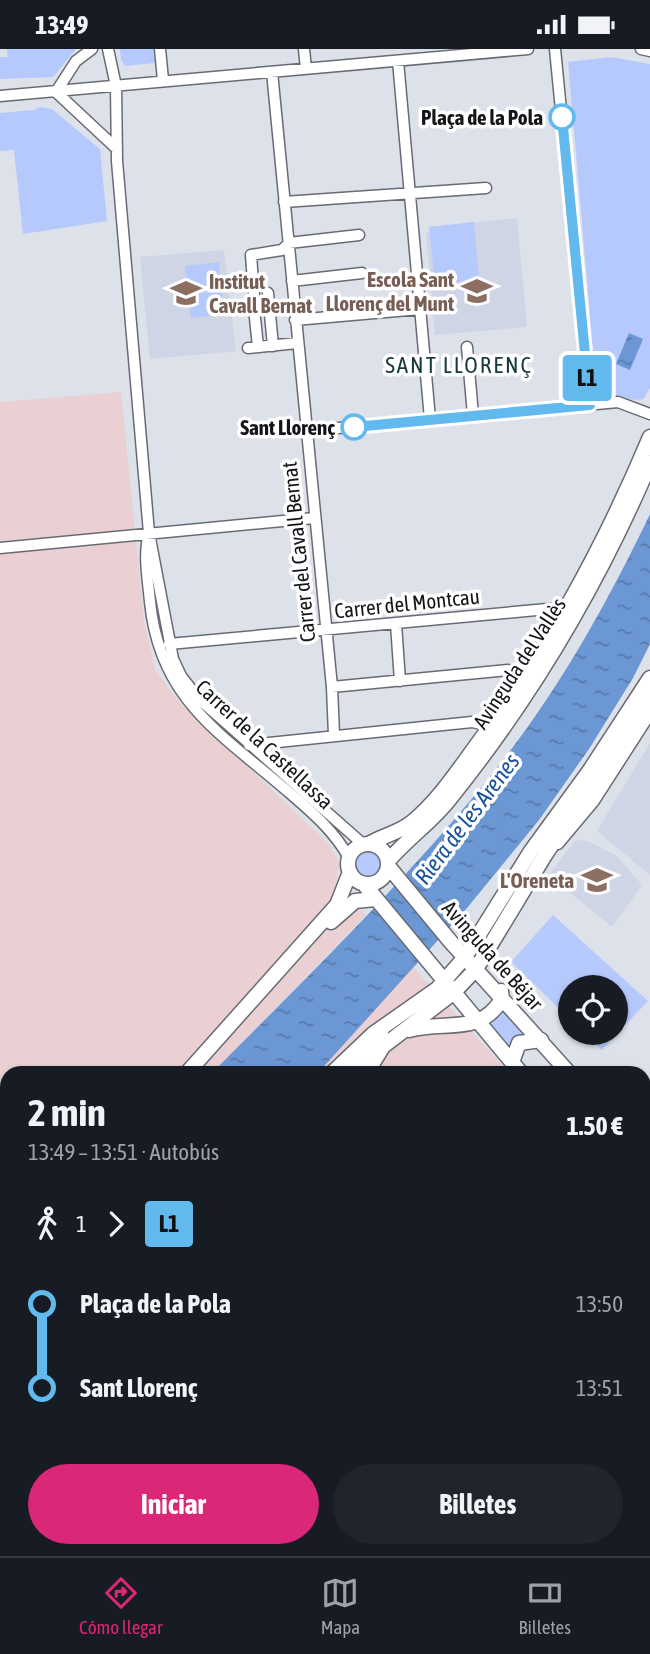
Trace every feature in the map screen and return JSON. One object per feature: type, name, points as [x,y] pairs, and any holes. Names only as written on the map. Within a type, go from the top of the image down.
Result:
[{"type":"main road","name":"Avinguda del Vallès","points":[[366,844],[412,822],[445,787],[486,732],[561,611],[626,494],[650,437]]},
{"type":"main road","name":"Avinguda del Vallès","points":[[391,868],[446,803],[522,702],[564,638],[595,582],[650,463]]},
{"type":"main road","name":"Avinguda del Vallès","points":[[412,822],[416,811],[482,725],[561,611]]},
{"type":"main road","points":[[362,1066],[423,1000],[449,987],[531,851],[590,770],[650,678]]},
{"type":"main road","points":[[394,1032],[476,968],[545,855],[650,698]]},
{"type":"main road","points":[[193,1066],[308,940],[342,897],[355,849],[366,844],[380,848],[391,868],[381,880],[363,884]]},
{"type":"main road","points":[[349,865],[449,987],[474,1024]]},
{"type":"main road","name":"Avinguda de Béjar","points":[[391,868],[450,941],[501,992],[563,1066]]},
{"type":"main road","points":[[308,940],[355,901],[363,884]]},
{"type":"main road","points":[[355,901],[375,900]]},
{"type":"main road","points":[[450,941],[470,933],[490,918]]},
{"type":"main road","points":[[339,1066],[358,1046],[394,1032],[442,1023],[474,1024],[495,1010],[501,992],[490,966],[493,940]]},
{"type":"main road","points":[[423,1000],[429,978],[426,960]]},
{"type":"main road","name":"Avinguda de Béjar","points":[[474,1024],[516,1066]]},
{"type":"main road","name":"Avinguda de Béjar","points":[[517,1066],[519,1043],[541,1040]]},
{"type":"street","points":[[160,49],[163,80]]},
{"type":"street","points":[[304,49],[306,69]]},
{"type":"street","points":[[0,96],[398,61],[446,53],[528,49]]},
{"type":"street","points":[[555,49],[590,405]]},
{"type":"street","points":[[641,49],[650,51]]},
{"type":"street","points":[[56,92],[76,61],[92,50],[109,55]]},
{"type":"street","name":"Carrer de la Castellassa","points":[[109,55],[116,86],[117,149],[149,533],[155,550],[169,644],[177,668],[189,688],[248,745],[366,844]]},
{"type":"street","points":[[398,61],[430,419]]},
{"type":"street","name":"Carrer del Cavall Bernat","points":[[272,72],[332,687],[334,735]]},
{"type":"street","points":[[56,92],[117,149]]},
{"type":"street","points":[[90,124],[111,125],[116,119]]},
{"type":"street","points":[[284,202],[486,188]]},
{"type":"street","points":[[254,295],[251,255],[282,250],[289,243],[359,235]]},
{"type":"street","points":[[292,281],[362,273]]},
{"type":"street","points":[[268,293],[273,346]]},
{"type":"street","points":[[254,308],[253,348],[297,343]]},
{"type":"street","points":[[295,320],[421,309]]},
{"type":"street","points":[[467,347],[473,415]]},
{"type":"street","points":[[306,431],[473,415],[509,408],[618,402],[650,414]]},
{"type":"street","points":[[0,548],[314,518]]},
{"type":"street","name":"Carrer de la Castellassa","points":[[149,533],[145,550],[151,614],[158,647],[170,678],[192,707],[324,824],[349,865]]},
{"type":"street","name":"Carrer del Montcau","points":[[169,644],[561,611]]},
{"type":"street","points":[[396,624],[400,681]]},
{"type":"street","name":"Avinguda del Vallès","points":[[332,687],[508,670],[515,677]]},
{"type":"street","points":[[545,855],[563,839],[594,801],[650,714]]},
{"type":"street","name":"Avinguda del Vallès","points":[[248,745],[472,722],[482,725]]},
{"type":"street","points":[[374,1066],[394,1032]]},
{"type":"shaded area","points":[[7,49],[76,49],[53,77],[0,79],[0,57],[8,57]]},
{"type":"shaded area","points":[[120,49],[153,49],[155,63],[125,66],[121,60]]},
{"type":"shaded area","points":[[611,57],[650,64],[650,388],[643,399],[638,400],[611,395],[596,385],[568,62]]},
{"type":"shaded area","points":[[40,107],[52,109],[100,149],[107,221],[23,234],[14,150],[0,151],[0,113]]},
{"type":"shaded area","name":"Escola Sant Llorenç del Munt","points":[[517,218],[527,327],[435,335],[426,233],[430,232],[429,227]]},
{"type":"shaded area","points":[[474,222],[479,280],[435,284],[429,227]]},
{"type":"shaded area","name":"Institut Cavall Bernat","points":[[224,250],[236,351],[150,359],[140,257]]},
{"type":"shaded area","points":[[219,262],[221,286],[187,289],[185,266]]},
{"type":"shaded area","points":[[222,291],[224,314],[191,318],[188,294]]},
{"type":"shaded area","points":[[121,392],[144,620],[155,669],[179,702],[330,845],[339,863],[337,883],[366,915],[219,1066],[0,1066],[0,402]]},
{"type":"shaded area","points":[[650,743],[650,875],[597,831]]},
{"type":"shaded area","name":"L'Oreneta","points":[[575,840],[588,841],[617,856],[642,885],[612,927],[549,875]]},
{"type":"shaded area","points":[[368,850],[378,854],[382,864],[378,874],[368,878],[358,874],[354,864],[358,854]]},
{"type":"shaded area","points":[[553,915],[619,975],[558,975],[558,1007],[511,962]]},
{"type":"shaded area","points":[[413,967],[503,1066],[324,1066]]},
{"type":"shaded area","points":[[628,983],[648,1001],[628,1022]]},
{"type":"shaded area","points":[[505,1010],[528,1035],[509,1051],[487,1024]]},
{"type":"water","points":[[629,333],[643,339],[630,370],[616,364]]},
{"type":"water","name":"Riera de les Arenes","points":[[650,514],[650,644],[633,678],[589,749],[539,820],[467,908],[324,1066],[219,1066],[400,881],[504,759],[546,701],[584,640]]},
{"type":"bus line","name":"L1","points":[[354,427],[590,405],[562,117]]},
{"type":"place","name":"Plaça de la Pola","points":[[562,117]]},
{"type":"place","name":"Escola Sant Llorenç del Munt","points":[[477,291]]},
{"type":"place","name":"Institut Cavall Bernat","points":[[186,293]]},
{"type":"place","name":"Sant Llorenç","points":[[354,427]]},
{"type":"place","name":"L'Oreneta","points":[[597,880]]},
{"type":"district","name":"SANT LLORENÇ","points":[[459,365]]}]
